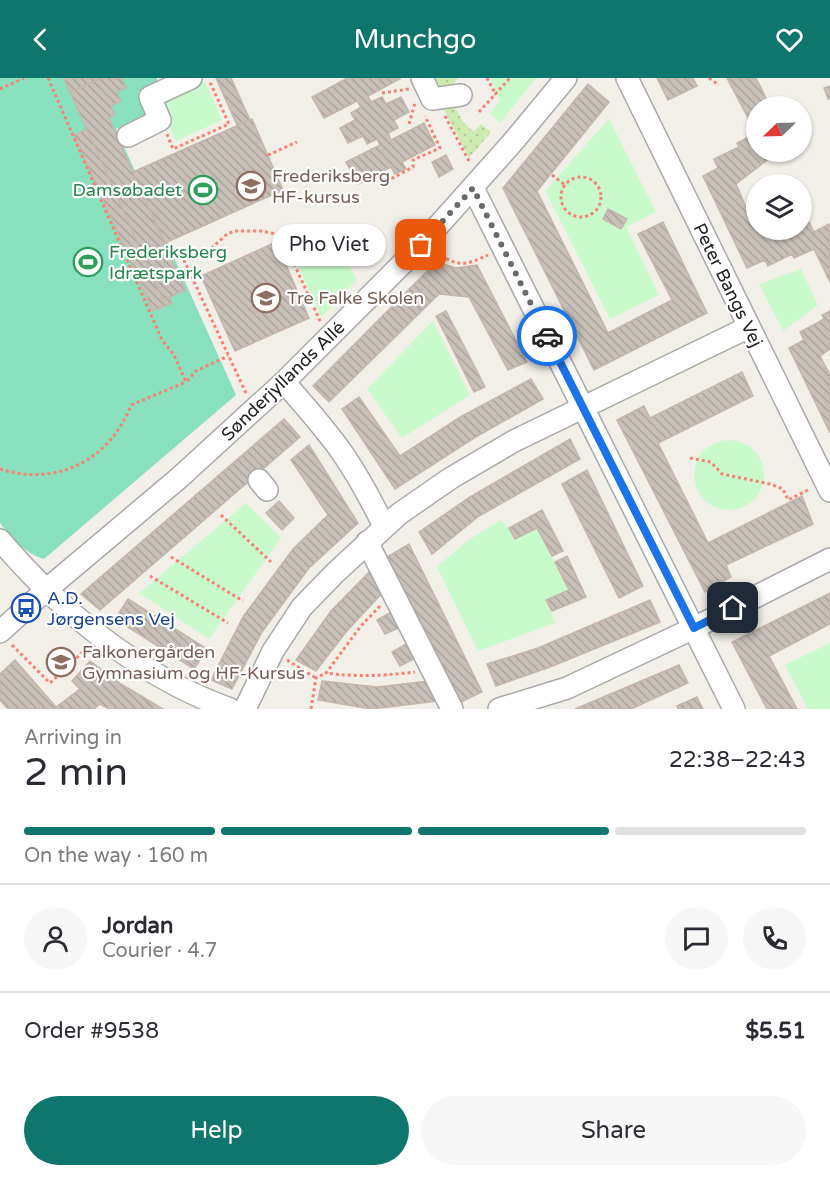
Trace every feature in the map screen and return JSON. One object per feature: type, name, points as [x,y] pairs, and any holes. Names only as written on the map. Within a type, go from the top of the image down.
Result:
[{"type":"street","points":[[128,136],[160,120],[150,97],[191,78]]},
{"type":"street","name":"Sønderjyllands Allé","points":[[4,636],[46,590],[179,478],[284,382],[422,243],[476,184],[566,78]]},
{"type":"street","name":"Peter Bangs Vej","points":[[627,78],[828,487]]},
{"type":"street","points":[[424,90],[461,95]]},
{"type":"street","points":[[476,184],[502,247],[734,709]]},
{"type":"street","points":[[244,709],[273,651],[302,607],[384,526],[450,478],[514,441],[749,327]]},
{"type":"street","points":[[284,382],[344,455],[366,490],[384,526]]},
{"type":"street","points":[[0,540],[46,590],[100,635],[159,675],[193,694],[231,709]]},
{"type":"street","points":[[367,542],[452,709]]},
{"type":"street","points":[[499,709],[567,688],[694,628],[830,559]]},
{"type":"path","points":[[0,89],[24,78]]},
{"type":"path","points":[[48,78],[162,340],[174,355],[186,382]]},
{"type":"path","points":[[160,120],[173,149],[229,124],[209,78]]},
{"type":"path","points":[[487,78],[496,95]]},
{"type":"path","points":[[479,112],[510,78]]},
{"type":"path","points":[[709,78],[719,85]]},
{"type":"path","points":[[382,93],[420,87],[424,90],[438,104],[476,184]]},
{"type":"path","points":[[386,176],[393,178],[413,167],[413,160],[440,148],[424,90]]},
{"type":"path","points":[[268,155],[297,142]]},
{"type":"path","points":[[552,175],[565,185]]},
{"type":"path","points":[[576,177],[583,177],[596,183],[601,195],[597,209],[586,216],[579,217],[566,211],[561,198],[565,185],[576,177]]},
{"type":"path","points":[[254,411],[183,258],[204,255],[227,234],[235,231],[261,231],[281,236],[328,338]]},
{"type":"path","points":[[422,243],[453,264],[469,262],[502,247]]},
{"type":"path","points":[[0,469],[28,476],[40,476],[51,475],[74,467],[110,442],[124,422],[131,405],[186,382],[196,371],[228,356]]},
{"type":"path","points":[[690,458],[711,462],[722,474],[783,489],[788,500],[828,487]]},
{"type":"path","points":[[221,515],[271,562]]},
{"type":"path","points":[[171,557],[243,601]]},
{"type":"path","points":[[150,576],[228,623]]},
{"type":"path","points":[[316,678],[326,673],[361,626],[393,593]]},
{"type":"path","points":[[4,636],[50,683],[100,635]]},
{"type":"path","points":[[273,651],[316,678]]},
{"type":"path","points":[[326,673],[380,676],[431,668]]},
{"type":"path","points":[[311,709],[316,678]]},
{"type":"green space","name":"Frederiksberg Idrætspark","points":[[0,78],[157,78],[157,83],[138,92],[148,114],[116,129],[236,395],[44,559],[14,540],[0,523]]},
{"type":"green space","points":[[428,78],[458,78],[447,91],[437,91]]},
{"type":"green space","points":[[490,78],[536,78],[500,123],[490,113],[500,100]]},
{"type":"green space","points":[[205,82],[222,120],[176,141],[159,102]]},
{"type":"green space","points":[[453,103],[463,122],[474,132],[481,124],[491,132],[469,158],[441,104]]},
{"type":"green space","points":[[609,119],[656,212],[626,227],[659,295],[610,319],[545,191]]},
{"type":"green space","points":[[333,233],[357,280],[321,317],[292,252]]},
{"type":"green space","points":[[801,269],[818,305],[783,331],[759,284]]},
{"type":"green space","points":[[433,321],[470,395],[402,438],[367,389]]},
{"type":"green space","points":[[729,440],[742,443],[754,450],[761,462],[764,475],[761,488],[754,500],[742,507],[729,510],[716,507],[704,500],[697,488],[694,475],[697,462],[704,450],[716,443]]},
{"type":"green space","points":[[246,503],[281,538],[209,639],[139,593]]},
{"type":"green space","points":[[501,520],[515,539],[537,528],[569,590],[546,600],[555,623],[478,651],[437,567],[467,541]]},
{"type":"green space","points":[[830,643],[830,709],[808,709],[785,665]]},
{"type":"building","points":[[64,78],[102,78],[70,92]]},
{"type":"building","points":[[102,78],[124,78],[122,79],[126,88],[116,92],[121,101],[111,106],[115,115],[109,118],[185,290],[163,300],[70,92]]},
{"type":"building","points":[[216,78],[231,78],[250,120],[237,125]]},
{"type":"building","points":[[345,78],[401,78],[368,96],[371,102],[382,97],[386,104],[401,97],[409,112],[394,120],[398,128],[388,133],[391,140],[424,123],[435,145],[402,162],[406,169],[395,174],[391,167],[358,184],[346,162],[380,145],[377,139],[367,144],[363,136],[348,143],[340,128],[355,120],[351,113],[361,107],[357,101],[324,118],[312,97]]},
{"type":"building","points":[[657,78],[693,78],[697,86],[668,100]]},
{"type":"building","points":[[727,78],[756,78],[765,96],[746,96],[746,114]]},
{"type":"building","points":[[588,84],[609,102],[537,191],[608,333],[672,300],[638,234],[663,222],[707,313],[594,370],[503,188]]},
{"type":"building","points":[[830,86],[830,99],[828,99],[824,88]]},
{"type":"building","name":"Damsøbadet","points":[[252,119],[283,190],[165,243],[133,172]]},
{"type":"building","points":[[87,129],[163,300],[169,297],[172,303],[153,311],[74,135]]},
{"type":"building","points":[[746,138],[746,162],[765,162],[746,174],[736,184],[746,207],[746,240],[812,240],[812,228],[814,232],[829,224],[830,282],[814,249],[794,258],[792,254],[768,266],[765,260],[747,268],[703,176],[718,168],[714,159],[739,147],[737,143]]},
{"type":"building","points":[[446,155],[453,169],[439,177],[432,162]]},
{"type":"building","points":[[608,209],[627,219],[621,229],[603,219]]},
{"type":"building","points":[[276,242],[309,318],[235,351],[201,276]]},
{"type":"building","points":[[436,262],[456,268],[477,265],[527,362],[508,370],[469,297],[439,294],[329,402],[313,386]]},
{"type":"building","points":[[446,311],[485,387],[474,392],[436,316]]},
{"type":"building","points":[[830,311],[830,349],[820,356],[830,375],[830,433],[789,348],[804,340],[800,332],[824,319],[822,315]]},
{"type":"building","points":[[742,372],[753,396],[658,443],[708,543],[802,496],[813,524],[726,565],[731,577],[705,592],[617,420],[644,406],[650,418]]},
{"type":"building","points":[[531,379],[543,399],[474,438],[395,489],[342,409],[359,397],[400,456],[462,416]]},
{"type":"building","points":[[284,419],[300,437],[100,610],[81,594]]},
{"type":"building","points":[[570,439],[580,459],[479,516],[432,554],[419,532],[470,497]]},
{"type":"building","points":[[309,445],[358,523],[309,568],[262,632],[232,689],[211,680],[243,617],[293,549],[328,515],[291,460]]},
{"type":"building","points":[[587,470],[643,586],[619,598],[562,484]]},
{"type":"building","points":[[279,501],[294,518],[282,530],[266,513]]},
{"type":"building","points":[[542,510],[563,551],[552,556],[537,528],[515,539],[509,528]]},
{"type":"building","points":[[409,544],[482,692],[461,702],[387,557]]},
{"type":"building","points":[[567,556],[586,597],[552,611],[546,600],[569,590],[555,562]]},
{"type":"building","points":[[375,566],[387,588],[346,632],[316,671],[296,660],[331,611]]},
{"type":"building","points":[[830,593],[830,624],[769,656],[797,709],[767,709],[732,642]]},
{"type":"building","points":[[128,599],[207,649],[194,669],[115,619]]},
{"type":"building","points":[[650,600],[660,622],[550,667],[496,686],[487,664],[538,648]]},
{"type":"building","points":[[393,611],[401,627],[385,634],[377,620]]},
{"type":"building","points":[[406,644],[414,659],[400,666],[392,652]]},
{"type":"building","points":[[15,660],[56,707],[80,689],[72,681],[90,661],[121,684],[163,709],[109,709],[100,704],[94,709],[8,709],[0,700],[0,674]]},
{"type":"building","points":[[679,665],[688,683],[631,709],[575,709]]},
{"type":"building","points":[[322,681],[377,687],[429,681],[439,701],[371,709],[318,700]]},
{"type":"building","points":[[697,697],[703,709],[678,709],[677,706]]},
{"type":"way so far","points":[[421,245],[473,188],[547,336]]},
{"type":"place","name":"Frederiksberg HF-kursus","points":[[251,186]]},
{"type":"place","name":"Damsøbadet","points":[[203,190]]},
{"type":"place","name":"Pho Viet","points":[[421,245]]},
{"type":"place","name":"Frederiksberg Idrætspark","points":[[88,262]]},
{"type":"place","name":"Tre Falke Skolen","points":[[266,298]]},
{"type":"place","name":"A.D. Jørgensens Vej","points":[[26,608]]},
{"type":"place","name":"Falkonergården Gymnasium og HF-Kursus","points":[[61,662]]},
{"type":"route","points":[[547,336],[694,628],[733,608]]}]
